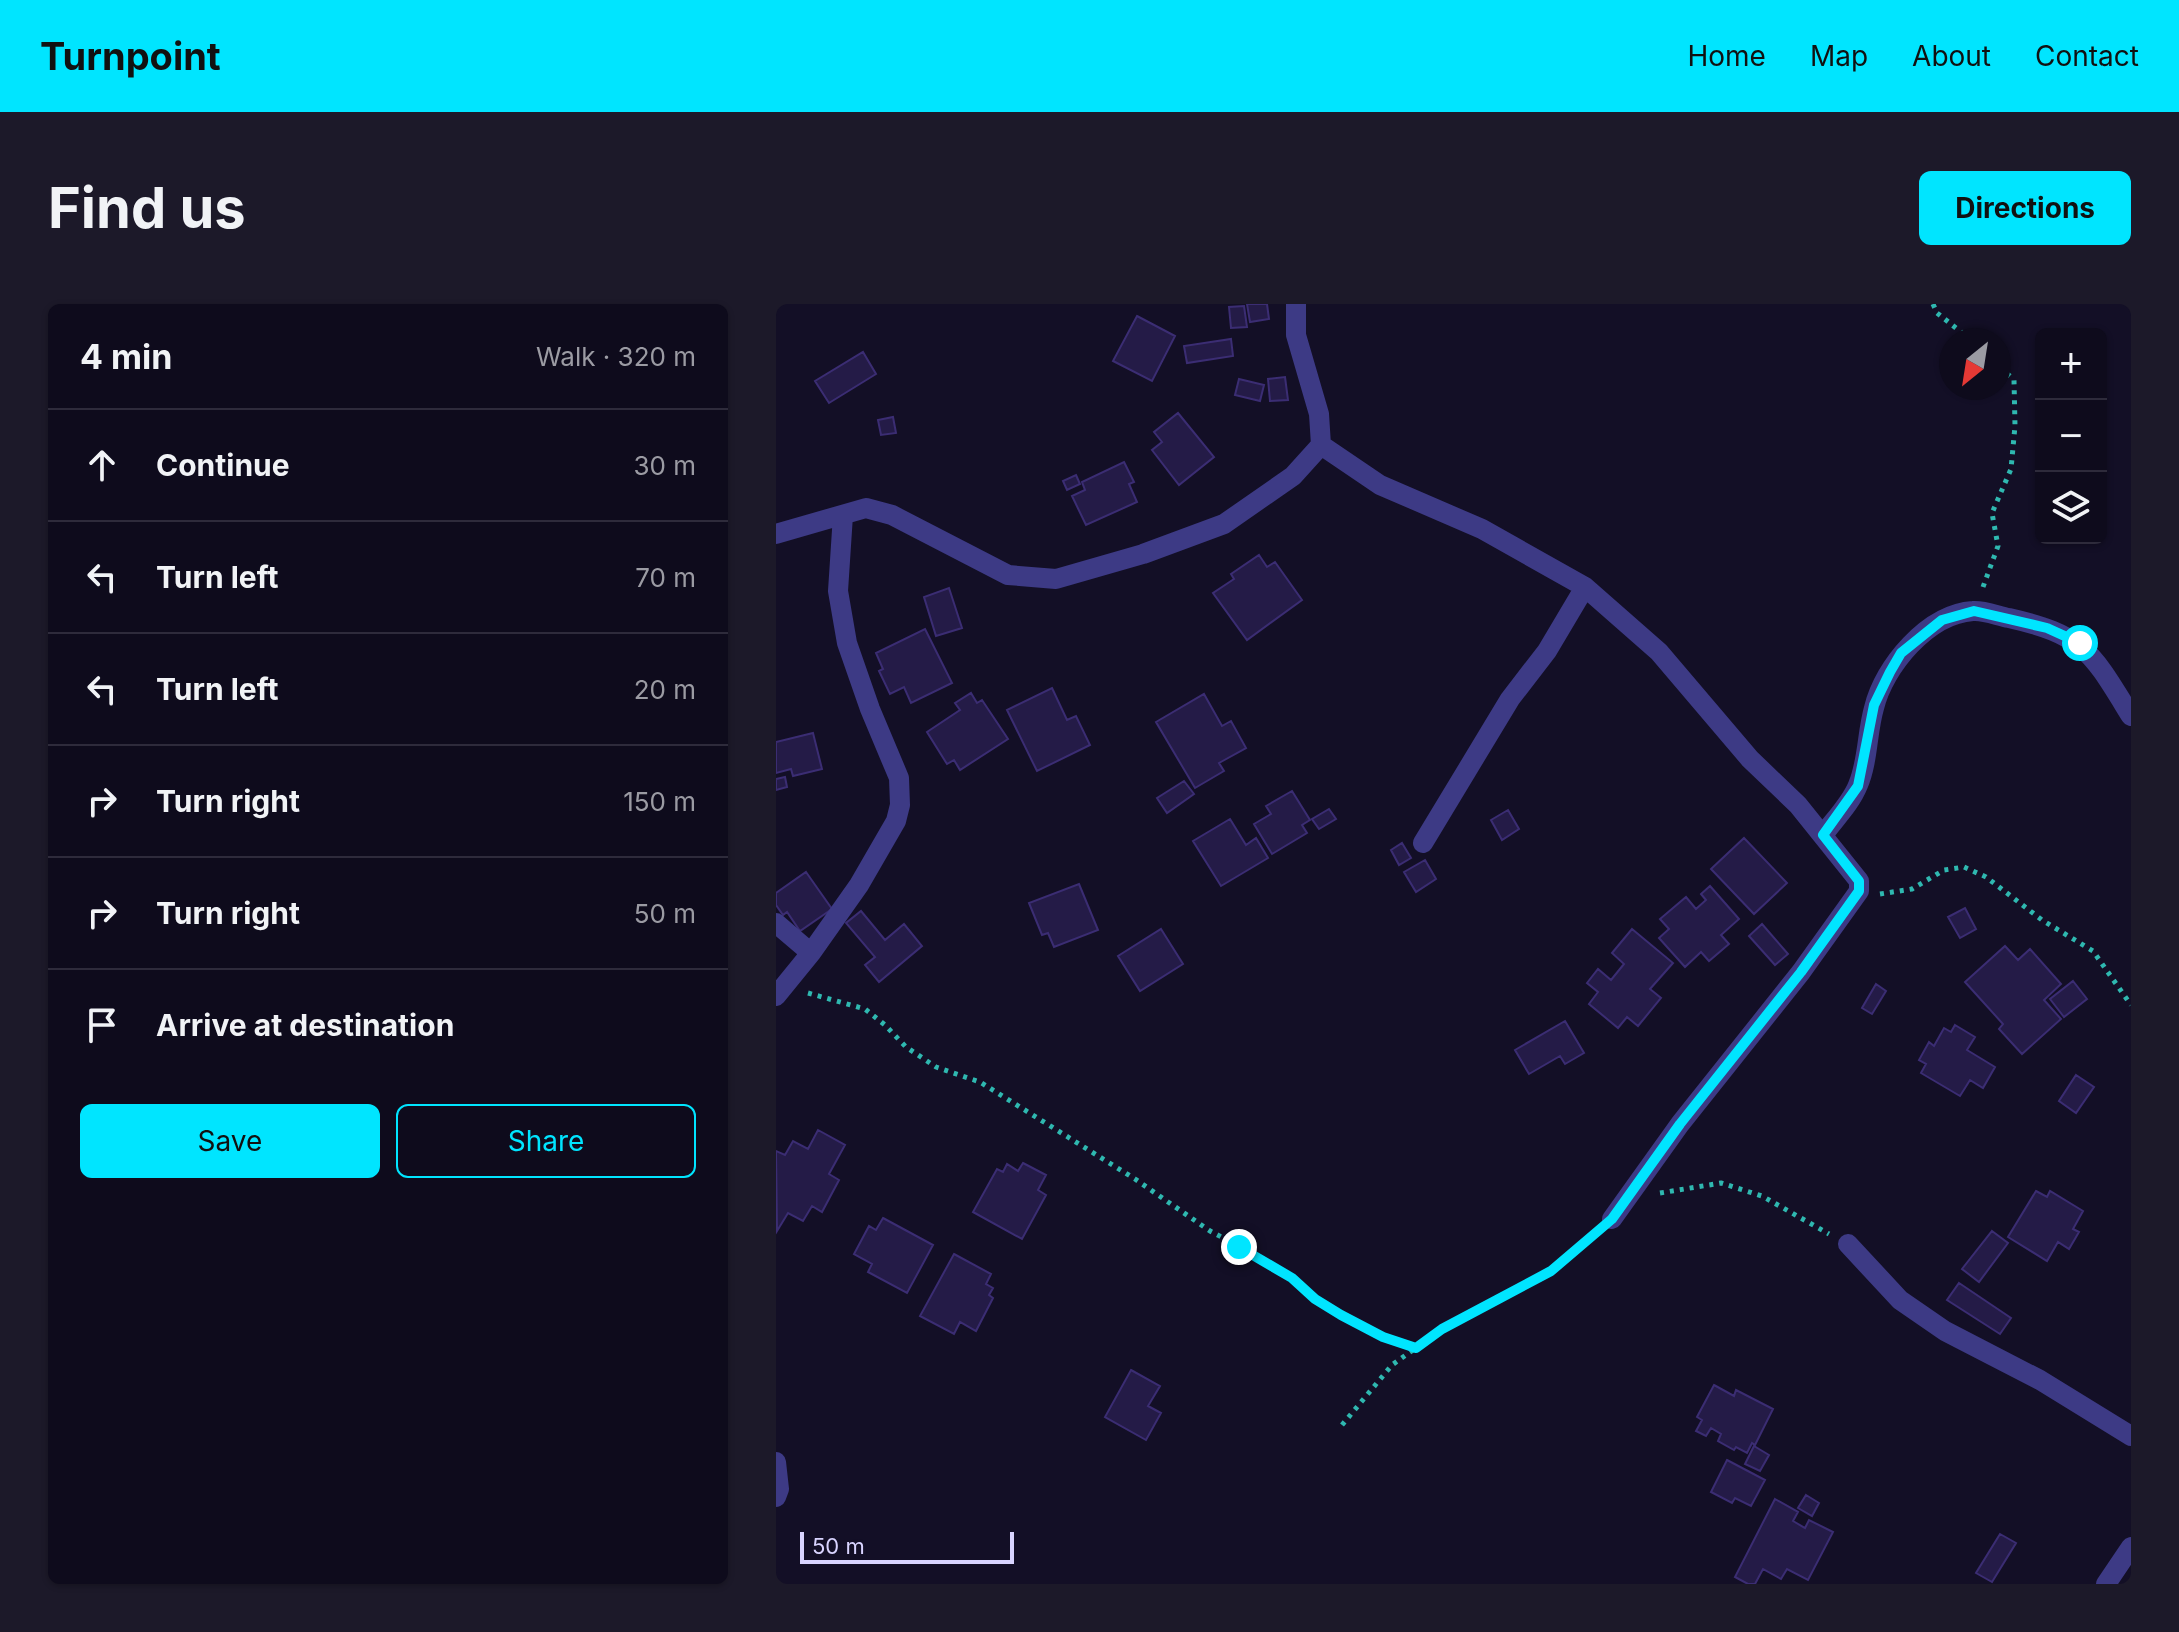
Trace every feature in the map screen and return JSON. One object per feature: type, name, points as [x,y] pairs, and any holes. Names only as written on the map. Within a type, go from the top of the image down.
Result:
[{"type":"street","points":[[776,534],[866,508],[892,515],[1008,575],[1056,579],[1143,554],[1224,524],[1293,476],[1321,445],[1319,414],[1296,335],[1296,304]]},
{"type":"street","points":[[1321,445],[1380,485],[1482,529],[1585,587],[1659,652],[1750,759],[1798,805],[1859,881],[1859,891],[1801,972],[1680,1124],[1612,1219]]},
{"type":"street","points":[[780,991],[859,885],[896,821],[900,805],[899,778],[847,643],[838,591],[843,515]]},
{"type":"street","points":[[1423,843],[1510,699],[1547,651],[1585,587]]},
{"type":"street","points":[[1823,835],[1858,786],[1874,705],[1901,653],[1942,620],[1974,611],[2047,628],[2080,643],[2101,667],[2131,716]]},
{"type":"street","points":[[776,923],[811,953]]},
{"type":"street","points":[[1848,1244],[1900,1300],[1945,1331],[2040,1380],[2131,1436]]},
{"type":"street","points":[[776,1462],[779,1489],[776,1497]]},
{"type":"street","points":[[2106,1584],[2131,1547]]},
{"type":"path","points":[[1933,304],[1937,313],[1956,328]]},
{"type":"path","points":[[1974,611],[1998,546],[1992,513],[2011,469],[2015,426],[2014,380],[2011,377]]},
{"type":"path","points":[[1859,891],[1883,895],[1912,889],[1944,870],[1964,867],[1986,877],[2042,920],[2093,951],[2131,1005]]},
{"type":"path","points":[[780,991],[865,1009],[906,1047],[936,1067],[980,1082],[1135,1179],[1210,1231],[1267,1261],[1315,1299],[1341,1315],[1383,1337],[1416,1348]]},
{"type":"path","points":[[1648,1199],[1660,1193],[1721,1183],[1762,1196],[1848,1244]]},
{"type":"path","points":[[1342,1425],[1392,1365],[1442,1329],[1551,1271],[1612,1219]]},
{"type":"building","points":[[1247,304],[1267,304],[1269,319],[1250,322]]},
{"type":"building","points":[[1244,306],[1247,327],[1231,328],[1229,307]]},
{"type":"building","points":[[1137,316],[1175,336],[1152,381],[1113,361]]},
{"type":"building","points":[[1231,339],[1233,356],[1187,363],[1184,346]]},
{"type":"building","points":[[863,352],[876,374],[829,403],[815,381]]},
{"type":"building","points":[[1285,377],[1288,400],[1270,401],[1268,379]]},
{"type":"building","points":[[1239,379],[1264,385],[1260,401],[1235,395]]},
{"type":"building","points":[[1178,413],[1214,457],[1179,485],[1152,450],[1162,442],[1154,432]]},
{"type":"building","points":[[893,417],[896,433],[881,435],[878,420]]},
{"type":"building","points":[[1124,462],[1134,482],[1129,484],[1137,502],[1086,525],[1072,496],[1085,490],[1082,482]]},
{"type":"building","points":[[1076,475],[1080,484],[1067,490],[1063,481]]},
{"type":"building","points":[[1259,555],[1267,567],[1275,562],[1302,600],[1247,640],[1213,593],[1234,579],[1231,574]]},
{"type":"building","points":[[949,588],[962,628],[936,636],[924,597]]},
{"type":"building","points":[[925,629],[952,683],[911,703],[904,687],[890,694],[879,671],[883,669],[876,653]]},
{"type":"building","points":[[1052,688],[1067,720],[1076,716],[1090,745],[1037,771],[1007,710]]},
{"type":"building","points":[[971,693],[977,703],[982,700],[1008,739],[960,770],[954,760],[947,764],[927,732],[960,710],[955,703]]},
{"type":"building","points":[[1204,694],[1222,726],[1231,721],[1246,748],[1219,763],[1224,771],[1195,788],[1156,722]]},
{"type":"building","points":[[813,733],[822,769],[793,776],[791,769],[776,773],[776,742]]},
{"type":"building","points":[[785,777],[787,787],[776,790],[776,779]]},
{"type":"building","points":[[1184,781],[1194,794],[1167,813],[1157,798]]},
{"type":"building","points":[[1292,791],[1310,820],[1302,825],[1307,833],[1272,854],[1254,824],[1271,814],[1266,806]]},
{"type":"building","points":[[1329,809],[1336,819],[1319,829],[1312,819]]},
{"type":"building","points":[[1508,810],[1519,829],[1502,840],[1491,820]]},
{"type":"building","points":[[1230,819],[1246,845],[1256,838],[1268,858],[1221,886],[1193,841]]},
{"type":"building","points":[[1744,838],[1787,883],[1754,914],[1711,869]]},
{"type":"building","points":[[1402,843],[1411,858],[1399,865],[1391,850]]},
{"type":"building","points":[[1425,860],[1436,879],[1416,892],[1404,872]]},
{"type":"building","points":[[806,872],[832,909],[800,931],[787,912],[783,915],[776,905],[776,893]]},
{"type":"building","points":[[1079,884],[1098,930],[1054,947],[1048,933],[1042,935],[1029,903]]},
{"type":"building","points":[[1710,886],[1739,919],[1721,935],[1729,944],[1709,961],[1701,952],[1685,967],[1659,938],[1669,929],[1660,919],[1686,897],[1696,909],[1706,900],[1701,894]]},
{"type":"building","points":[[1965,908],[1976,929],[1960,938],[1948,917]]},
{"type":"building","points":[[861,911],[885,940],[904,924],[922,946],[879,982],[865,965],[875,957],[846,923]]},
{"type":"building","points":[[1762,924],[1788,954],[1775,965],[1749,936]]},
{"type":"building","points":[[1161,929],[1183,964],[1140,991],[1118,956]]},
{"type":"building","points":[[1632,929],[1673,963],[1650,989],[1661,998],[1638,1026],[1627,1017],[1618,1028],[1589,1004],[1598,992],[1587,983],[1598,969],[1611,980],[1624,964],[1612,953]]},
{"type":"building","points":[[2005,946],[2018,960],[2030,949],[2061,984],[2044,1000],[2061,1019],[2022,1054],[1999,1029],[2003,1024],[1965,982]]},
{"type":"building","points":[[2073,981],[2087,999],[2064,1017],[2050,999]]},
{"type":"building","points":[[1876,984],[1886,991],[1872,1014],[1862,1008]]},
{"type":"building","points":[[1565,1021],[1584,1053],[1565,1064],[1560,1056],[1529,1074],[1515,1050]]},
{"type":"building","points":[[1955,1025],[1975,1037],[1967,1050],[1995,1067],[1983,1088],[1970,1080],[1960,1096],[1921,1073],[1926,1064],[1919,1060],[1929,1042],[1934,1046],[1944,1028],[1951,1032]]},
{"type":"building","points":[[2076,1075],[2094,1087],[2076,1113],[2059,1101]]},
{"type":"building","points":[[818,1130],[845,1145],[829,1174],[839,1180],[822,1212],[812,1206],[803,1221],[788,1213],[777,1231],[776,1151],[785,1155],[793,1141],[808,1149]]},
{"type":"building","points":[[1023,1163],[1046,1175],[1038,1190],[1046,1195],[1022,1239],[973,1212],[997,1169],[1003,1172],[1007,1164],[1018,1171]]},
{"type":"building","points":[[2036,1191],[2047,1197],[2050,1191],[2083,1211],[2073,1229],[2079,1232],[2069,1249],[2058,1242],[2047,1261],[2008,1237]]},
{"type":"building","points":[[883,1218],[933,1245],[907,1293],[868,1272],[872,1264],[854,1254],[869,1226],[876,1230]]},
{"type":"building","points":[[1992,1231],[2008,1243],[1979,1282],[1962,1269]]},
{"type":"building","points":[[954,1254],[991,1274],[986,1284],[993,1288],[989,1295],[993,1298],[976,1331],[960,1322],[954,1334],[920,1316]]},
{"type":"building","points":[[1959,1283],[2011,1318],[2000,1334],[1947,1300]]},
{"type":"building","points":[[1131,1370],[1160,1386],[1148,1406],[1161,1413],[1146,1440],[1105,1417]]},
{"type":"building","points":[[1714,1385],[1734,1396],[1736,1390],[1773,1409],[1755,1445],[1752,1443],[1747,1453],[1718,1441],[1721,1434],[1711,1428],[1706,1436],[1696,1431],[1702,1420],[1697,1417]]},
{"type":"building","points":[[1754,1446],[1769,1455],[1760,1471],[1745,1464]]},
{"type":"building","points":[[1727,1460],[1765,1480],[1751,1506],[1735,1498],[1732,1503],[1711,1492]]},
{"type":"building","points":[[1806,1495],[1819,1503],[1812,1516],[1798,1508]]},
{"type":"building","points":[[1775,1499],[1798,1512],[1793,1521],[1805,1528],[1809,1520],[1833,1532],[1808,1580],[1787,1569],[1781,1579],[1763,1569],[1755,1584],[1748,1584],[1735,1577]]},
{"type":"building","points":[[2000,1534],[2016,1543],[1992,1582],[1976,1573]]},
{"type":"route","points":[[1239,1247],[1267,1261],[1315,1299],[1341,1315],[1383,1337],[1416,1348],[1442,1329],[1551,1271],[1612,1219],[1680,1124],[1801,972],[1859,891],[1859,881],[1823,835],[1858,786],[1874,705],[1901,653],[1942,620],[1974,611],[2047,628],[2080,643]]}]
